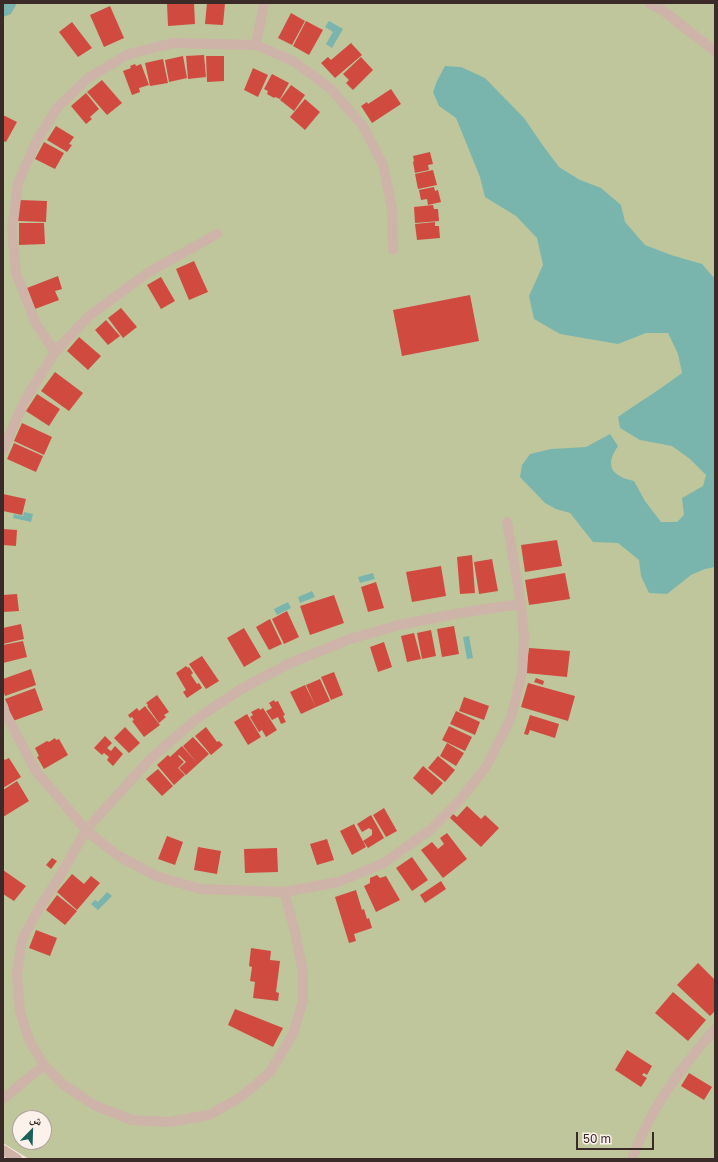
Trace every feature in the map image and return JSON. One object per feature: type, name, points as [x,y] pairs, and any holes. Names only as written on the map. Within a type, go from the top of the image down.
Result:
[{"type":"street","points":[[256,45],[264,3]]},
{"type":"street","points":[[649,3],[662,10],[715,50]]},
{"type":"street","points":[[55,352],[36,324],[16,273],[12,230],[18,183],[36,142],[57,108],[88,78],[129,54],[173,43],[256,45],[293,62],[330,88],[363,126],[382,165],[392,208],[392,250]]},
{"type":"street","points":[[3,449],[25,400],[55,352],[89,316],[149,272],[217,234]]},
{"type":"street","points":[[3,706],[5,713],[36,771],[86,830],[117,854],[156,876],[200,889],[284,892],[338,882],[384,863],[430,830],[460,800],[486,767],[511,718],[522,673],[524,637],[521,604],[507,522]]},
{"type":"street","points":[[284,892],[295,931],[303,973],[303,1000],[293,1034],[270,1072],[241,1097],[209,1115],[169,1122],[132,1120],[96,1106],[64,1085],[44,1065],[30,1042],[20,1012],[17,974],[22,940],[38,910],[63,871],[86,830],[150,759],[199,717],[244,688],[290,663],[350,639],[399,625],[465,612],[521,604]]},
{"type":"street","points":[[632,1159],[654,1112],[679,1074],[715,1029]]},
{"type":"street","points":[[3,1099],[44,1065]]},
{"type":"street","points":[[3,1150],[17,1159]]},
{"type":"green space","points":[[3,3],[715,3],[715,1159],[29,1159],[14,1150],[52,1150],[52,1110],[12,1110],[12,1149],[3,1143]]},
{"type":"water","points":[[3,3],[17,3],[11,14],[3,17]]},
{"type":"water","points":[[329,21],[343,29],[332,48],[326,44],[333,32],[325,27]]},
{"type":"water","points":[[445,66],[461,67],[485,78],[524,118],[559,167],[580,180],[601,188],[621,205],[625,222],[645,245],[671,255],[702,264],[715,279],[715,567],[705,569],[691,575],[667,594],[649,593],[641,576],[639,560],[618,543],[593,542],[570,513],[556,509],[545,503],[520,477],[522,465],[530,454],[551,449],[586,447],[610,434],[618,446],[612,459],[612,469],[620,476],[634,481],[645,501],[661,522],[677,522],[684,515],[682,498],[703,486],[706,475],[690,459],[672,446],[640,440],[620,428],[618,417],[682,373],[678,354],[668,333],[646,333],[618,344],[560,334],[534,319],[529,296],[543,265],[537,238],[516,216],[485,197],[480,177],[456,118],[439,106],[433,92]]},
{"type":"water","points":[[24,512],[33,514],[31,522],[13,518],[14,514],[23,516]]},
{"type":"water","points":[[373,573],[375,579],[360,583],[358,577]]},
{"type":"water","points":[[312,591],[315,597],[300,603],[298,597]]},
{"type":"water","points":[[288,602],[291,608],[277,615],[274,609]]},
{"type":"water","points":[[469,636],[473,658],[467,659],[463,637]]},
{"type":"water","points":[[107,892],[112,896],[98,910],[91,904],[95,900],[98,902]]},
{"type":"building","points":[[167,3],[194,3],[195,24],[168,26]]},
{"type":"building","points":[[207,3],[225,3],[223,25],[205,24]]},
{"type":"building","points":[[110,6],[124,38],[104,47],[90,15]]},
{"type":"building","points":[[291,13],[305,21],[292,45],[278,38]]},
{"type":"building","points":[[306,21],[323,30],[309,55],[293,46]]},
{"type":"building","points":[[72,22],[92,48],[78,57],[59,32]]},
{"type":"building","points":[[351,43],[362,55],[335,78],[321,63],[328,57],[331,60]]},
{"type":"building","points":[[204,55],[206,77],[188,79],[186,56]]},
{"type":"building","points":[[183,56],[187,78],[169,82],[165,60]]},
{"type":"building","points":[[206,56],[224,56],[224,81],[207,82]]},
{"type":"building","points":[[361,57],[373,70],[353,90],[346,83],[349,80],[343,74]]},
{"type":"building","points":[[163,59],[168,83],[150,86],[145,63]]},
{"type":"building","points":[[135,64],[136,66],[141,64],[149,85],[139,88],[140,92],[132,95],[123,71],[131,68],[130,66]]},
{"type":"building","points":[[253,68],[268,75],[258,97],[244,90]]},
{"type":"building","points":[[272,74],[289,83],[280,99],[274,98],[267,94],[268,91],[264,89]]},
{"type":"building","points":[[102,80],[122,103],[107,115],[87,92]]},
{"type":"building","points":[[291,85],[305,95],[294,111],[280,100]]},
{"type":"building","points":[[391,89],[401,104],[372,123],[361,106],[367,102],[368,104]]},
{"type":"building","points":[[86,93],[99,109],[90,117],[92,119],[86,124],[71,106]]},
{"type":"building","points":[[305,99],[320,112],[305,130],[290,117]]},
{"type":"building","points":[[3,115],[17,122],[6,142],[3,141]]},
{"type":"building","points":[[56,126],[74,137],[69,144],[72,145],[67,152],[47,140]]},
{"type":"building","points":[[44,142],[64,153],[55,169],[35,159]]},
{"type":"building","points":[[430,152],[433,164],[428,165],[429,170],[415,173],[413,156]]},
{"type":"building","points":[[433,170],[437,185],[418,189],[415,174]]},
{"type":"building","points":[[434,187],[435,191],[438,190],[441,202],[428,205],[427,199],[421,200],[419,190]]},
{"type":"building","points":[[19,200],[47,201],[46,222],[18,221]]},
{"type":"building","points":[[433,205],[434,209],[438,209],[439,221],[415,223],[414,207]]},
{"type":"building","points":[[435,222],[435,226],[439,226],[440,238],[417,240],[415,224]]},
{"type":"building","points":[[19,223],[44,223],[45,244],[19,245]]},
{"type":"building","points":[[194,261],[208,292],[189,300],[176,269]]},
{"type":"building","points":[[58,276],[62,289],[55,291],[59,300],[35,309],[27,288]]},
{"type":"building","points":[[161,277],[175,301],[161,309],[147,285]]},
{"type":"building","points":[[470,295],[479,341],[402,356],[393,310]]},
{"type":"building","points":[[121,308],[137,327],[123,338],[108,318]]},
{"type":"building","points":[[106,320],[120,336],[108,345],[95,330]]},
{"type":"building","points":[[79,337],[101,356],[88,370],[67,351]]},
{"type":"building","points":[[55,372],[83,393],[69,411],[41,391]]},
{"type":"building","points":[[37,394],[60,409],[49,426],[26,411]]},
{"type":"building","points":[[22,423],[52,437],[44,455],[14,441]]},
{"type":"building","points":[[14,443],[43,456],[36,472],[7,459]]},
{"type":"building","points":[[3,494],[26,499],[22,515],[3,511]]},
{"type":"building","points":[[3,529],[17,530],[16,546],[3,545]]},
{"type":"building","points":[[557,540],[562,566],[525,572],[521,545]]},
{"type":"building","points":[[472,555],[475,593],[460,594],[457,557]]},
{"type":"building","points":[[492,559],[498,591],[479,594],[474,562]]},
{"type":"building","points":[[441,566],[446,596],[412,602],[406,572]]},
{"type":"building","points":[[565,573],[570,599],[529,605],[525,580]]},
{"type":"building","points":[[376,582],[384,608],[368,612],[361,587]]},
{"type":"building","points":[[17,594],[19,611],[3,612],[3,595]]},
{"type":"building","points":[[334,595],[344,623],[310,635],[300,606]]},
{"type":"building","points":[[287,611],[299,637],[284,644],[272,619]]},
{"type":"building","points":[[270,619],[282,644],[269,650],[256,627]]},
{"type":"building","points":[[21,624],[24,639],[3,644],[3,628]]},
{"type":"building","points":[[454,626],[459,654],[442,657],[437,629]]},
{"type":"building","points":[[244,628],[261,657],[244,667],[227,638]]},
{"type":"building","points":[[431,630],[436,656],[422,659],[417,633]]},
{"type":"building","points":[[414,633],[421,659],[407,662],[401,636]]},
{"type":"building","points":[[23,641],[27,657],[3,663],[3,645]]},
{"type":"building","points":[[384,642],[392,667],[378,672],[370,647]]},
{"type":"building","points":[[529,648],[570,651],[567,677],[526,673]]},
{"type":"building","points":[[202,656],[219,681],[206,689],[189,664]]},
{"type":"building","points":[[186,666],[188,668],[189,667],[193,673],[191,675],[197,684],[199,683],[202,688],[187,698],[183,692],[186,690],[176,673]]},
{"type":"building","points":[[31,669],[36,685],[5,696],[3,679]]},
{"type":"building","points":[[334,672],[343,695],[331,700],[321,677]]},
{"type":"building","points":[[536,678],[544,681],[543,685],[534,682]]},
{"type":"building","points":[[320,679],[330,701],[316,707],[306,685]]},
{"type":"building","points":[[528,683],[575,696],[568,721],[521,707]]},
{"type":"building","points":[[305,685],[316,707],[301,714],[290,692]]},
{"type":"building","points":[[35,688],[43,710],[13,721],[5,699]]},
{"type":"building","points":[[157,695],[169,712],[164,715],[166,717],[159,723],[146,703]]},
{"type":"building","points":[[464,697],[489,706],[484,720],[459,711]]},
{"type":"building","points":[[274,700],[275,702],[278,701],[285,715],[283,716],[286,722],[281,724],[278,717],[272,720],[266,711],[272,708],[269,703]]},
{"type":"building","points":[[145,706],[160,725],[144,737],[132,721],[134,720],[132,717],[130,718],[128,715],[137,708],[139,711]]},
{"type":"building","points":[[259,708],[260,710],[263,708],[277,730],[266,737],[262,730],[259,732],[250,717],[253,715],[251,712]]},
{"type":"building","points":[[456,711],[480,722],[475,735],[450,724]]},
{"type":"building","points":[[247,714],[261,737],[248,745],[234,722]]},
{"type":"building","points":[[530,715],[559,724],[555,738],[530,730],[528,735],[524,734]]},
{"type":"building","points":[[449,726],[472,737],[465,751],[442,740]]},
{"type":"building","points":[[125,727],[140,743],[129,753],[114,738]]},
{"type":"building","points":[[206,727],[217,742],[219,741],[223,745],[211,755],[195,736]]},
{"type":"building","points":[[105,736],[112,743],[107,748],[111,751],[115,746],[123,754],[113,766],[107,760],[109,757],[104,753],[102,755],[94,748]]},
{"type":"building","points":[[193,737],[209,754],[198,764],[183,746]]},
{"type":"building","points":[[55,738],[56,740],[59,739],[68,755],[44,769],[37,757],[39,756],[35,748]]},
{"type":"building","points":[[447,743],[464,753],[456,766],[440,756]]},
{"type":"building","points":[[182,746],[198,764],[186,775],[179,768],[186,762],[179,755],[178,756],[184,762],[178,768],[185,775],[174,785],[157,765],[168,755],[170,757]]},
{"type":"building","points":[[438,756],[455,770],[445,782],[428,768]]},
{"type":"building","points":[[3,758],[5,760],[9,758],[21,777],[3,788]]},
{"type":"building","points":[[423,766],[443,783],[432,795],[413,778]]},
{"type":"building","points":[[158,769],[173,786],[162,796],[146,779]]},
{"type":"building","points":[[17,781],[29,801],[3,817],[3,790]]},
{"type":"building","points":[[467,806],[481,819],[485,815],[499,828],[481,847],[450,818],[453,814],[457,817]]},
{"type":"building","points":[[384,808],[397,831],[386,837],[373,815]]},
{"type":"building","points":[[371,815],[384,838],[368,848],[363,841],[372,835],[372,830],[369,828],[362,832],[357,824]]},
{"type":"building","points":[[354,824],[366,847],[352,855],[340,831]]},
{"type":"building","points":[[447,833],[467,859],[443,878],[421,850],[432,842],[438,849],[444,844],[440,838]]},
{"type":"building","points":[[167,836],[183,842],[175,865],[158,859]]},
{"type":"building","points":[[327,839],[334,860],[317,865],[310,844]]},
{"type":"building","points":[[198,847],[221,851],[217,874],[194,870]]},
{"type":"building","points":[[277,848],[278,872],[245,873],[244,849]]},
{"type":"building","points":[[412,857],[428,880],[412,891],[396,868]]},
{"type":"building","points":[[52,858],[57,861],[51,869],[46,865]]},
{"type":"building","points":[[3,870],[26,886],[14,901],[3,894]]},
{"type":"building","points":[[72,874],[84,884],[91,876],[100,883],[77,910],[57,892]]},
{"type":"building","points":[[377,875],[380,878],[386,876],[400,900],[376,912],[364,886],[370,883],[370,878]]},
{"type":"building","points":[[441,881],[446,889],[425,903],[420,895]]},
{"type":"building","points":[[356,890],[362,910],[364,909],[367,919],[369,918],[372,928],[354,934],[356,941],[349,943],[335,897]]},
{"type":"building","points":[[57,895],[77,911],[65,925],[46,910]]},
{"type":"building","points":[[36,930],[57,938],[50,956],[29,948]]},
{"type":"building","points":[[251,948],[271,951],[270,960],[280,961],[276,992],[279,993],[278,1001],[253,998],[255,982],[250,981],[252,967],[249,966]]},
{"type":"building","points":[[698,963],[715,980],[715,1011],[710,1016],[677,985]]},
{"type":"building","points":[[673,992],[706,1020],[688,1041],[655,1013]]},
{"type":"building","points":[[235,1009],[283,1028],[273,1047],[228,1025]]},
{"type":"building","points":[[627,1050],[652,1066],[647,1075],[644,1073],[642,1075],[647,1078],[641,1087],[615,1070]]},
{"type":"building","points":[[689,1073],[712,1087],[704,1100],[681,1086]]}]
